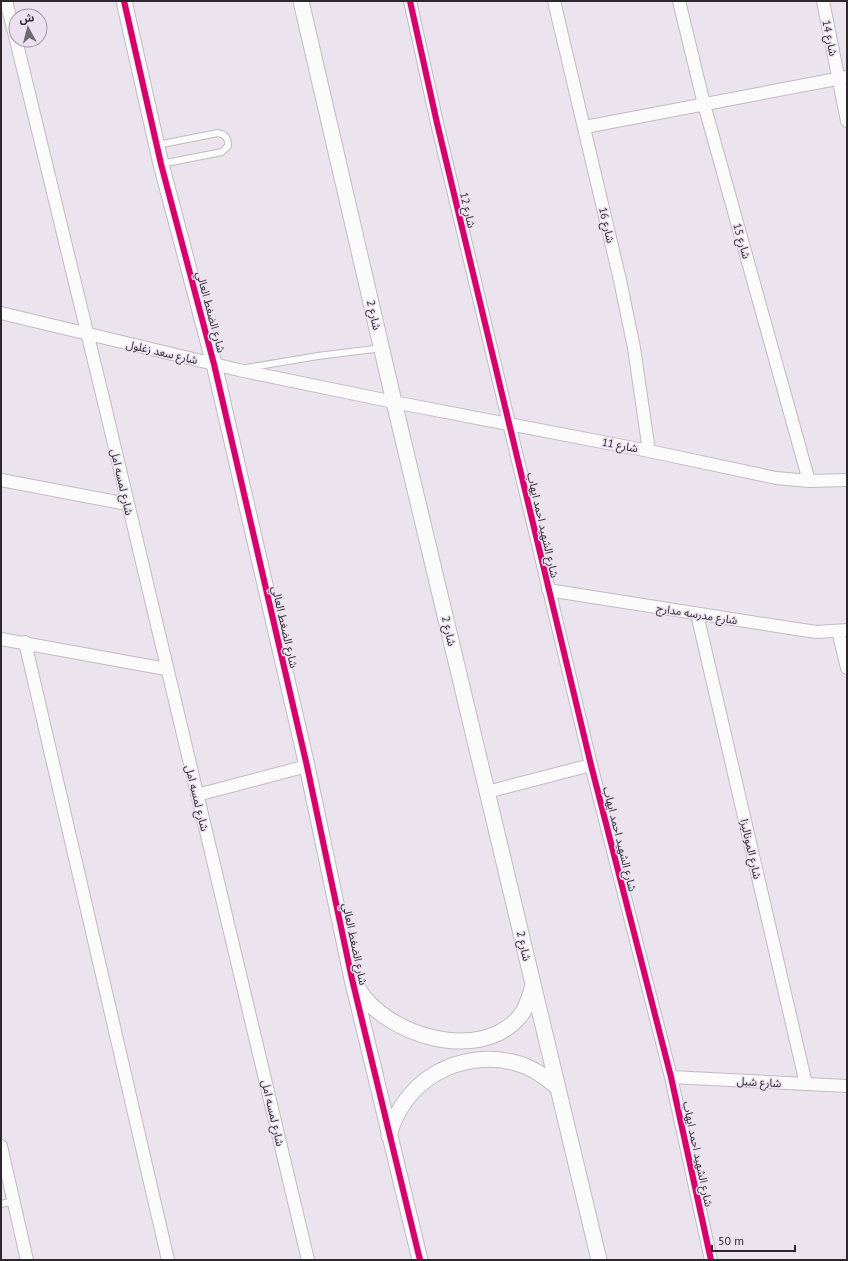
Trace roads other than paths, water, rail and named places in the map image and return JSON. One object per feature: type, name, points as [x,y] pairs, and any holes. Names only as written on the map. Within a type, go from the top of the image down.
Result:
[{"type":"street","name":"شارع 2","points":[[301,1],[394,402],[599,1260]]},
{"type":"street","name":"شارع 12","points":[[410,1],[509,423]]},
{"type":"street","name":"شارع 16","points":[[554,1],[585,127],[634,348],[649,451]]},
{"type":"street","name":"شارع 15","points":[[679,1],[704,104],[809,480]]},
{"type":"street","name":"شارع 14","points":[[823,1],[843,78],[847,121]]},
{"type":"street","name":"شارع الضغط العالي","points":[[127,4],[161,164],[214,364],[307,766],[352,979],[389,1138],[420,1260]]},
{"type":"street","name":"شارع لمسه امل","points":[[18,48],[88,335],[166,669],[308,1260]]},
{"type":"street","points":[[585,127],[843,78]]},
{"type":"street","name":"شارع سعد زغلول","points":[[1,313],[239,370],[394,402]]},
{"type":"street","name":"شارع 11","points":[[394,402],[509,423],[776,478],[847,480]]},
{"type":"street","name":"شارع الشهيد احمد ايهاب","points":[[509,423],[591,765],[671,1077],[711,1260]]},
{"type":"street","points":[[1,480],[127,504]]},
{"type":"street","name":"شارع مدرسه مدارج","points":[[548,590],[817,632],[842,630]]},
{"type":"street","name":"شارع الموناليزا","points":[[697,614],[806,1084]]},
{"type":"street","points":[[842,630],[847,668]]},
{"type":"street","points":[[1,639],[25,642],[166,669]]},
{"type":"street","points":[[25,642],[168,1260]]},
{"type":"street","points":[[487,792],[591,765]]},
{"type":"street","points":[[197,795],[307,766]]},
{"type":"street","points":[[352,979],[361,995],[388,1019],[422,1035],[456,1040],[482,1039],[503,1031],[520,1016],[526,1007],[533,984]]},
{"type":"street","points":[[389,1138],[399,1110],[416,1087],[428,1077],[455,1065],[485,1060],[517,1063],[546,1077],[558,1088]]},
{"type":"street","name":"شارع شبل","points":[[671,1077],[847,1086]]},
{"type":"street","points":[[1,1146],[27,1260]]},
{"type":"street","points":[[297,1260],[308,1260]]},
{"type":"lane","points":[[157,145],[218,134],[224,135],[228,140],[228,146],[222,152],[161,164]]},
{"type":"lane","points":[[239,370],[318,356],[382,348]]},
{"type":"lane","points":[[1,1204],[14,1201]]}]
